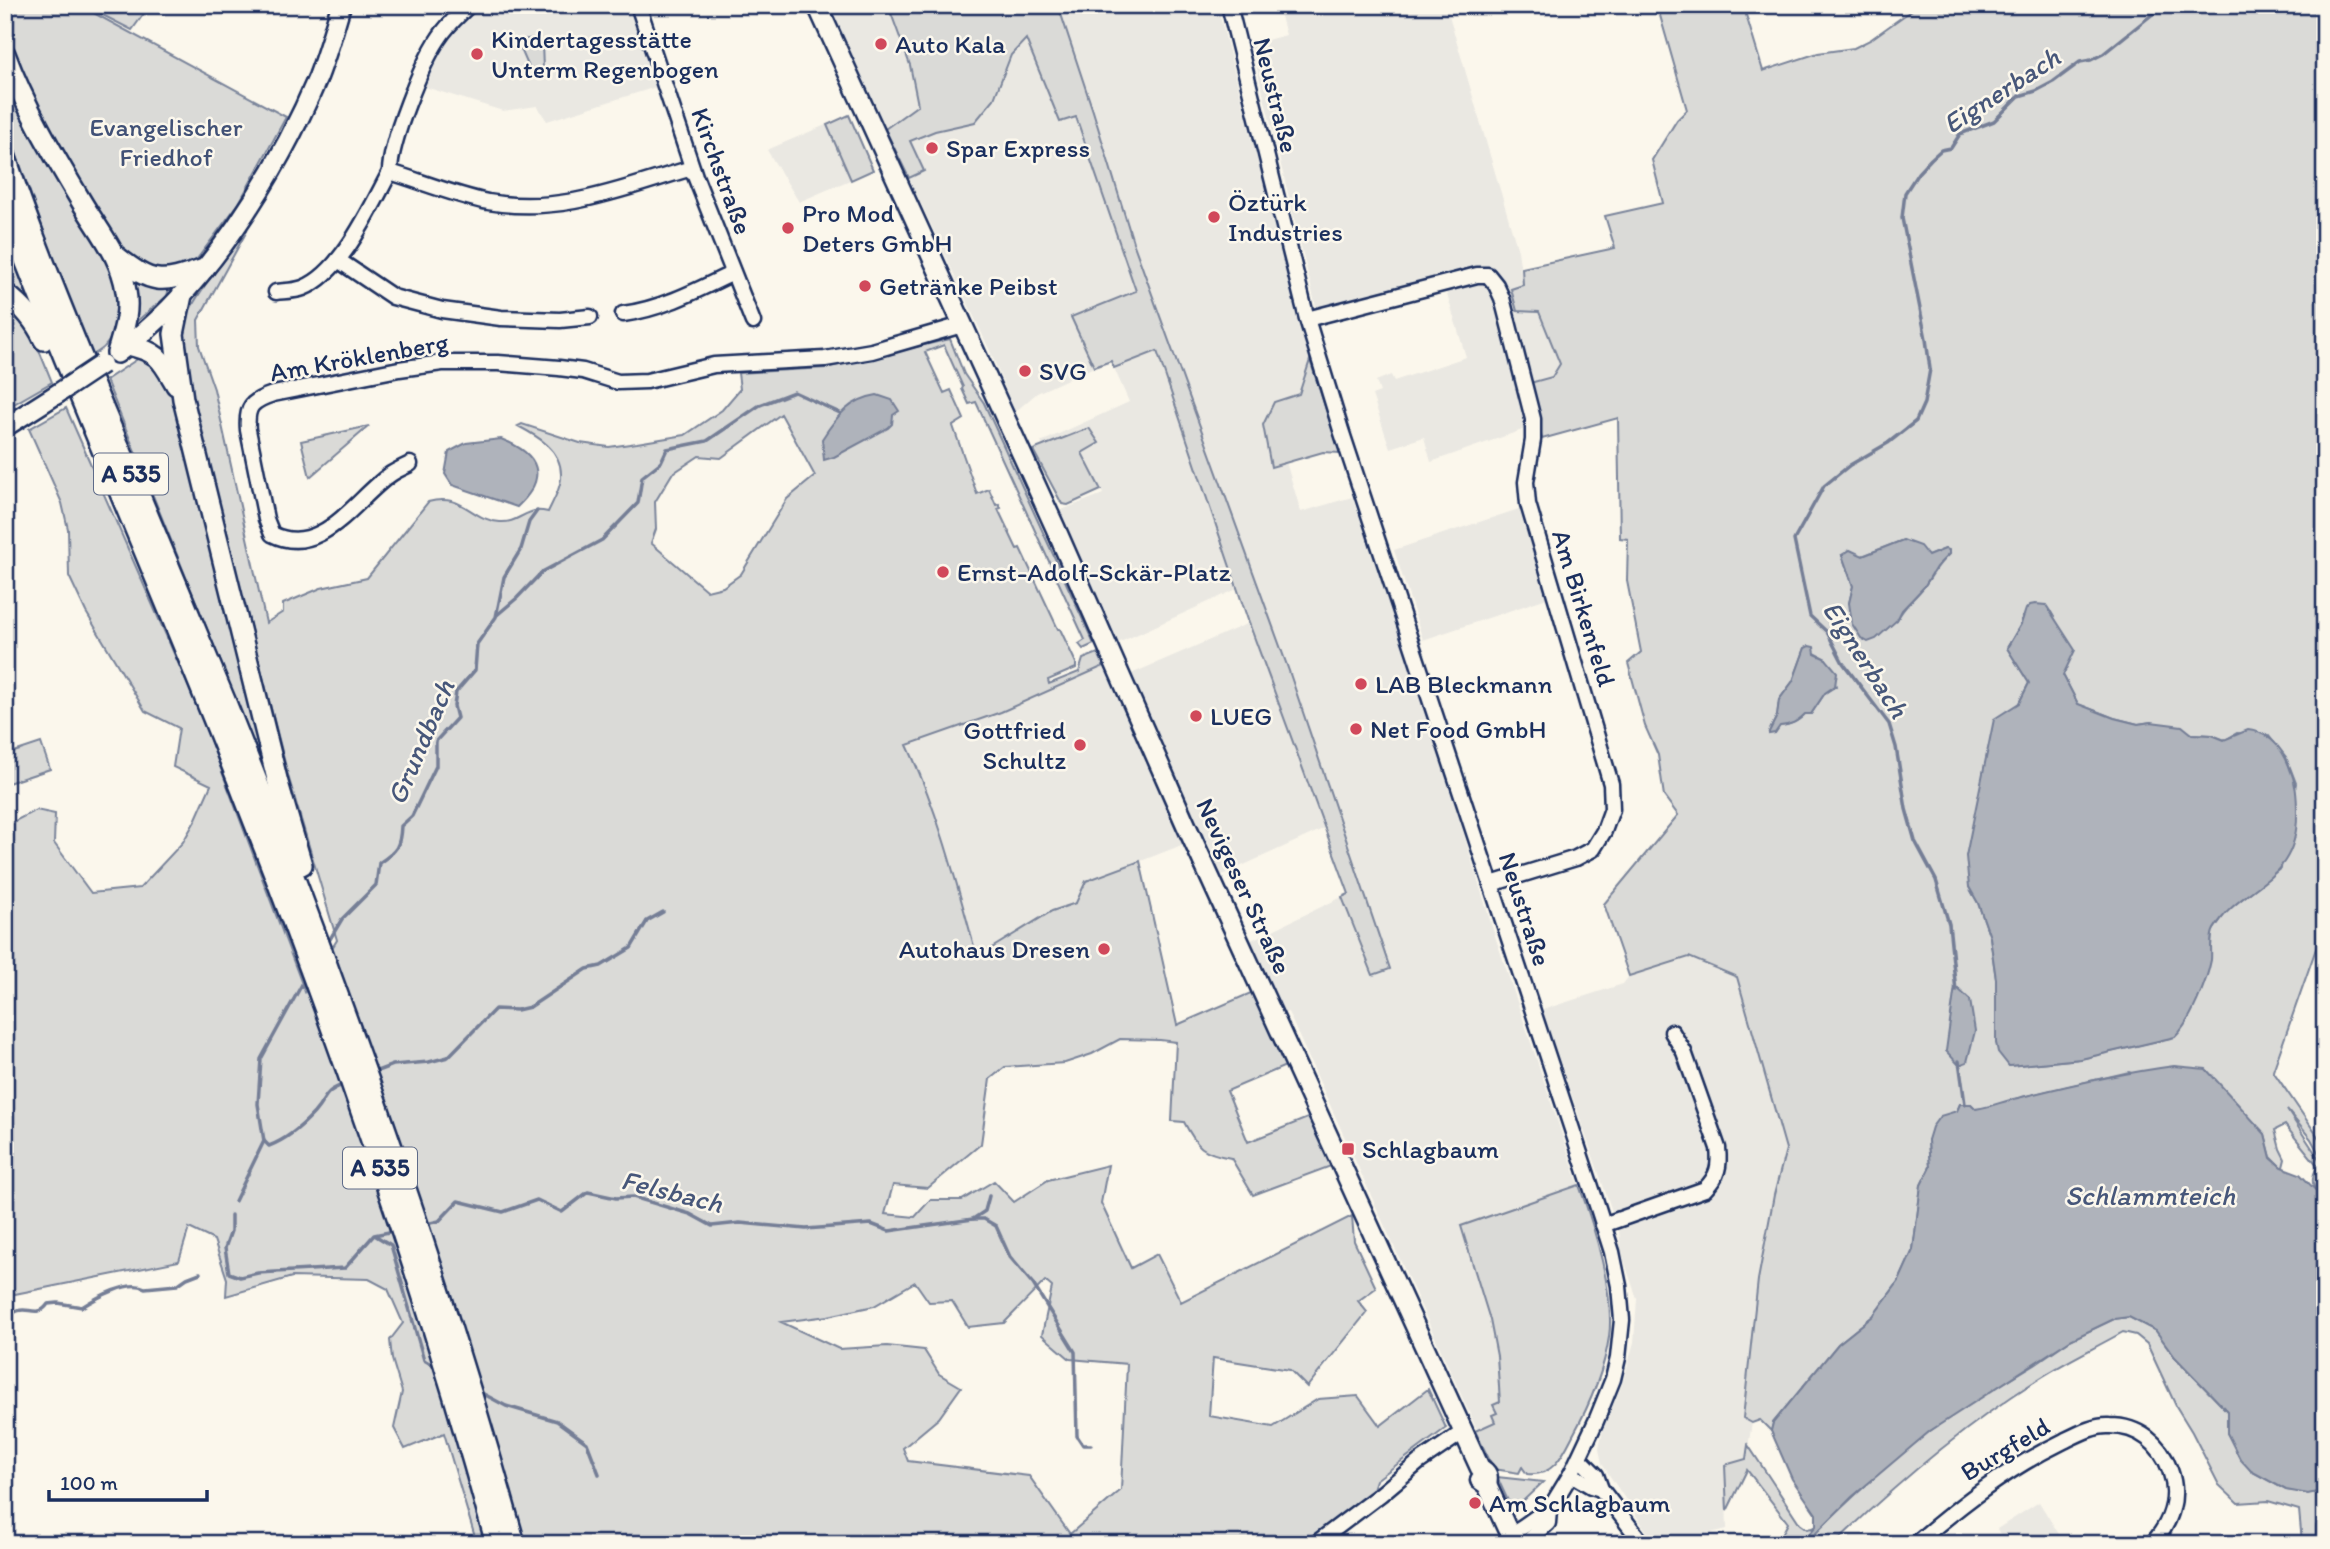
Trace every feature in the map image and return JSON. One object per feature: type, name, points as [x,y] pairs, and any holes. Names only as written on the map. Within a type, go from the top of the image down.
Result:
[{"type":"highway","points":[[5,54],[21,90],[80,201],[116,255],[128,301],[126,323],[115,354],[148,350],[157,355],[183,398]]},
{"type":"highway","name":"A 535","points":[[5,155],[55,292],[225,699],[319,943],[426,1244],[491,1455],[515,1544]]},
{"type":"highway","name":"A 535","points":[[5,209],[56,342],[261,791],[349,1077],[406,1242],[496,1544]]},
{"type":"highway","points":[[116,255],[137,272],[150,278],[166,280],[204,269]]},
{"type":"highway","points":[[5,293],[38,325],[61,377],[82,400]]},
{"type":"highway","points":[[182,295],[174,334],[183,398],[261,791]]},
{"type":"main road","points":[[5,427],[115,354],[182,295],[204,269],[247,207],[303,110],[324,60],[341,5]]},
{"type":"main road","name":"Nevigeser Straße","points":[[817,5],[1066,551],[1186,825],[1479,1468],[1487,1472],[1487,1485],[1516,1541]]},
{"type":"street","points":[[275,292],[303,288],[338,260],[390,172],[390,158],[411,98],[439,38],[470,5]]},
{"type":"street","name":"Kirchstraße","points":[[638,5],[692,167],[753,322]]},
{"type":"street","name":"Neustraße","points":[[1229,5],[1307,319],[1612,1252],[1619,1286],[1621,1340],[1613,1379],[1571,1474],[1549,1510],[1538,1515],[1523,1528],[1516,1541]]},
{"type":"street","points":[[390,172],[488,202],[532,206],[578,202],[692,167]]},
{"type":"street","points":[[338,260],[393,297],[442,310],[501,318],[560,320],[590,317]]},
{"type":"street","name":"Kirchstraße","points":[[623,314],[661,305],[733,273]]},
{"type":"street","name":"Am Birkenfeld","points":[[1307,319],[1477,275],[1488,275],[1502,298],[1533,419],[1533,440],[1526,482],[1528,503],[1611,784],[1612,809],[1604,831],[1592,849],[1576,858],[1491,884]]},
{"type":"street","name":"Am Kröklenberg","points":[[411,464],[391,474],[326,531],[294,541],[282,539],[272,534],[267,519],[247,416],[251,405],[273,394],[442,363],[498,363],[559,368],[583,371],[618,382],[647,381],[714,365],[825,359],[896,344],[962,325]]},
{"type":"street","points":[[1603,1225],[1705,1189],[1716,1179],[1718,1148],[1684,1052],[1672,1032]]},
{"type":"street","name":"Burgfeld","points":[[1915,1544],[2002,1474],[2053,1446],[2095,1428],[2109,1426],[2133,1429],[2152,1441],[2172,1477],[2173,1502],[2168,1521],[2164,1531],[2152,1544]]},
{"type":"street","points":[[1315,1544],[1419,1462],[1463,1432]]},
{"type":"street","points":[[1579,1458],[1596,1475],[1601,1489],[1643,1544]]},
{"type":"street","points":[[1571,1474],[1601,1489]]},
{"type":"shaded area","points":[[481,5],[630,5],[656,87],[547,121],[537,106],[503,111],[422,86],[445,39]]},
{"type":"shaded area","points":[[854,5],[888,5],[910,65],[919,105],[885,129],[831,16]]},
{"type":"shaded area","points":[[1217,5],[1310,360],[1299,395],[1274,402],[1271,467],[1286,462],[1301,512],[1352,497],[1402,633],[1495,936],[1579,1185],[1461,1226],[1485,1300],[1497,1356],[1500,1402],[1495,1422],[1477,1430],[1288,1012],[1266,1019],[1233,949],[1342,897],[1373,975],[1390,969],[1289,671],[1133,242],[1059,7]]},
{"type":"shaded area","points":[[1278,5],[1446,5],[1518,251],[1523,285],[1538,312],[1560,364],[1552,377],[1530,383],[1542,439],[1530,443],[1525,429],[1431,462],[1424,437],[1390,448],[1372,395],[1380,392],[1376,381],[1391,375],[1394,381],[1466,357],[1445,288],[1320,323],[1251,44],[1286,35]]},
{"type":"shaded area","points":[[1026,38],[1060,122],[1076,116],[1137,292],[1071,317],[1094,367],[1037,393],[1015,412],[990,351],[909,178],[924,171],[910,141],[935,131],[975,122],[994,99],[1011,55]]},
{"type":"shaded area","points":[[849,115],[873,170],[799,202],[767,150]]},
{"type":"shaded area","points":[[1157,351],[1237,589],[1118,643],[1059,511],[1103,494],[1082,453],[1098,443],[1061,438],[1043,446],[1041,442],[1129,402],[1114,368]]},
{"type":"shaded area","points":[[1519,509],[1547,598],[1423,640],[1394,550]]},
{"type":"shaded area","points":[[1249,623],[1325,828],[1222,875],[1205,836],[1141,861],[1177,1026],[978,958],[942,832],[907,745],[1001,712],[1124,657],[1131,674]]},
{"type":"shaded area","points":[[1689,957],[1737,977],[1786,1149],[1774,1195],[1743,1418],[1752,1423],[1746,1459],[1725,1465],[1727,1529],[1655,1544],[1602,1464],[1599,1448],[1603,1429],[1623,1382],[1634,1342],[1637,1299],[1621,1251],[1619,1231],[1542,1010],[1623,984],[1629,976]]},
{"type":"shaded area","points":[[2039,1502],[2065,1544],[2006,1544],[1997,1529]]},
{"type":"green space","name":"Evangelischer Friedhof","points":[[5,5],[79,5],[286,117],[239,203],[197,259],[184,269],[155,273],[119,248],[56,145],[15,62],[5,31]]},
{"type":"green space","points":[[83,5],[150,5],[132,30]]},
{"type":"green space","points":[[888,5],[1063,5],[1059,8],[1133,242],[1289,671],[1390,969],[1373,975],[1342,897],[1349,894],[1249,623],[1157,351],[1114,368],[1111,361],[1094,367],[1071,317],[1136,291],[1076,117],[1060,122],[1026,39],[1011,55],[994,99],[975,122],[935,131],[910,141],[924,171],[909,178],[885,129],[918,105],[910,65]]},
{"type":"green space","points":[[1657,5],[1743,5],[1763,71],[1818,53],[1854,48],[1870,40],[1919,5],[2325,5],[2325,923],[2273,1071],[2325,1147],[2325,1165],[2311,1139],[2287,1110],[2325,1168],[2325,1200],[2317,1193],[2313,1184],[2313,1176],[2318,1166],[2285,1125],[2275,1130],[2285,1159],[2281,1167],[2271,1157],[2265,1134],[2251,1120],[2129,1072],[2018,1098],[1992,1107],[1976,1109],[1971,1104],[1960,1104],[1957,1111],[1928,1140],[1930,1167],[1921,1185],[1913,1250],[1899,1281],[1873,1316],[1838,1344],[1773,1423],[1771,1431],[1760,1420],[1752,1423],[1743,1418],[1758,1280],[1774,1195],[1786,1149],[1737,977],[1689,957],[1629,976],[1604,904],[1678,815],[1664,796],[1658,755],[1645,726],[1628,663],[1641,652],[1627,581],[1628,539],[1620,538],[1618,418],[1542,439],[1530,383],[1552,377],[1560,364],[1539,312],[1517,311],[1511,289],[1523,285],[1522,268],[1615,248],[1605,216],[1663,203],[1652,160],[1677,120],[1687,110]],"holes":[[[1903,540],[1928,556],[1945,549],[1949,554],[1897,620],[1849,603],[1853,586],[1842,555],[1862,556]],[[2051,612],[2056,621],[2063,675],[2078,704],[2138,724],[2151,722],[2225,740],[2237,733],[2268,735],[2286,757],[2296,783],[2281,868],[2227,911],[2212,932],[2210,962],[2174,1037],[2080,1059],[2009,1066],[1996,1043],[1996,979],[1990,937],[1978,903],[1969,887],[2019,703],[2029,683],[2007,648],[2021,624],[2022,617]],[[1805,648],[1826,659],[1836,686],[1825,693],[1811,714],[1805,714],[1794,723],[1779,726],[1775,733],[1769,732],[1777,716],[1779,700],[1793,681]]]},
{"type":"green space","points":[[536,38],[542,43],[543,69],[530,70],[520,47],[522,40]]},
{"type":"green space","points":[[5,66],[107,254],[117,301],[116,325],[105,346],[91,356],[5,122]]},
{"type":"green space","points":[[849,115],[873,170],[851,180],[827,125]]},
{"type":"green space","points":[[248,229],[198,320],[199,346],[214,389],[266,623],[283,612],[283,604],[321,588],[367,578],[428,502],[440,500],[458,503],[481,517],[500,522],[513,520],[533,511],[548,512],[560,483],[560,465],[547,444],[518,426],[522,424],[580,443],[609,447],[685,435],[722,410],[740,389],[738,373],[826,368],[950,339],[964,374],[984,403],[1094,644],[1083,649],[1079,644],[1085,640],[976,402],[969,404],[944,345],[925,352],[944,393],[951,390],[964,419],[953,426],[977,494],[989,489],[996,505],[999,504],[1001,508],[998,509],[1016,547],[1020,548],[1076,663],[1076,668],[1048,680],[1049,684],[1079,672],[1083,659],[1098,653],[1104,666],[1001,712],[907,745],[938,823],[977,957],[1052,911],[1076,903],[1086,881],[1140,861],[1177,1025],[1253,992],[1288,1065],[1227,1091],[1248,1142],[1310,1117],[1331,1166],[1253,1195],[1231,1158],[1202,1148],[1184,1122],[1172,1121],[1176,1042],[1120,1039],[1092,1054],[1065,1063],[1005,1067],[990,1079],[981,1144],[928,1188],[893,1185],[885,1214],[915,1217],[930,1200],[962,1200],[994,1181],[1014,1202],[1048,1180],[1108,1165],[1101,1203],[1131,1268],[1157,1254],[1181,1302],[1352,1216],[1354,1241],[1376,1288],[1358,1301],[1367,1312],[1307,1387],[1290,1370],[1213,1358],[1209,1416],[1273,1427],[1318,1399],[1358,1396],[1380,1426],[1428,1389],[1446,1428],[1376,1480],[1372,1492],[1302,1544],[477,1544],[444,1433],[405,1449],[394,1428],[402,1392],[392,1359],[390,1340],[403,1323],[388,1289],[369,1279],[292,1277],[226,1296],[227,1279],[214,1240],[189,1228],[179,1261],[5,1296],[5,826],[36,810],[55,814],[54,843],[91,893],[140,888],[183,842],[211,785],[173,767],[179,728],[145,711],[86,612],[69,576],[68,529],[62,503],[29,429],[66,408],[198,708],[305,992],[337,940],[289,779],[191,394],[184,353],[183,329],[192,305]],"holes":[[[781,414],[815,476],[787,499],[741,574],[723,587],[707,591],[651,543],[656,529],[655,502],[672,474],[699,456],[721,458]],[[1045,1281],[1052,1287],[1042,1335],[1070,1359],[1127,1364],[1121,1490],[1070,1534],[1029,1476],[908,1461],[903,1448],[939,1418],[961,1387],[939,1374],[924,1350],[887,1346],[839,1349],[781,1322],[874,1306],[915,1282],[929,1302],[952,1301],[968,1327],[1004,1323]]]},
{"type":"green space","points":[[5,236],[28,300],[5,285]]},
{"type":"green space","points":[[129,275],[169,288],[167,296],[131,326]]},
{"type":"green space","points":[[5,303],[30,328],[52,382],[5,409]]},
{"type":"green space","points":[[139,358],[156,369],[174,398],[268,779],[106,380]]},
{"type":"green space","points":[[1310,360],[1340,453],[1323,452],[1271,467],[1263,425],[1274,402],[1299,394]]},
{"type":"green space","points":[[369,426],[310,477],[301,441]]},
{"type":"green space","points":[[1089,428],[1099,443],[1082,453],[1101,490],[1068,505],[1062,504],[1033,450]]},
{"type":"green space","points":[[41,743],[50,769],[5,784],[5,755]]},
{"type":"green space","points":[[1579,1185],[1597,1240],[1609,1301],[1609,1337],[1604,1363],[1584,1413],[1564,1452],[1550,1469],[1527,1474],[1522,1467],[1519,1473],[1494,1469],[1475,1431],[1495,1422],[1492,1415],[1497,1413],[1493,1405],[1500,1402],[1497,1356],[1490,1320],[1461,1226]]},
{"type":"green space","points":[[2129,1317],[2156,1331],[2175,1357],[2227,1411],[2227,1433],[2251,1471],[2286,1490],[2317,1493],[2325,1490],[2325,1544],[2293,1544],[2302,1542],[2299,1510],[2268,1501],[2238,1503],[2219,1485],[2176,1406],[2147,1344],[2136,1335],[2123,1332],[2045,1375],[1981,1418],[1905,1479],[1834,1544],[1777,1544],[1788,1523],[1747,1470],[1727,1511],[1725,1465],[1746,1459],[1748,1445],[1800,1524],[1807,1529],[1822,1526],[1882,1470],[1967,1405],[2070,1340],[2114,1319]]},
{"type":"green space","points":[[1497,1477],[1543,1482],[1523,1501],[1514,1505],[1509,1503]]},
{"type":"water","points":[[877,395],[892,400],[899,411],[893,415],[892,424],[824,460],[822,439],[833,423],[851,405]]},
{"type":"water","points":[[501,439],[524,452],[536,467],[533,486],[517,507],[452,485],[445,474],[449,452],[466,443]]},
{"type":"water","points":[[1903,540],[1920,546],[1928,556],[1945,549],[1949,550],[1949,554],[1902,610],[1897,620],[1876,639],[1868,642],[1861,638],[1852,624],[1849,603],[1853,586],[1842,555],[1850,550],[1863,556]]},
{"type":"water","points":[[2035,604],[2046,605],[2075,650],[2063,675],[2078,704],[2138,724],[2151,722],[2182,726],[2192,734],[2212,735],[2224,740],[2248,730],[2256,731],[2274,742],[2286,759],[2295,783],[2297,813],[2295,836],[2289,854],[2279,868],[2226,913],[2214,929],[2206,979],[2192,1012],[2175,1037],[2081,1059],[2009,1066],[1998,1052],[1996,1043],[1996,979],[1990,937],[1978,903],[1969,887],[1966,856],[1994,719],[2019,703],[2029,683],[2007,648],[2026,609]]},
{"type":"water","points":[[1814,647],[1815,654],[1826,659],[1837,672],[1835,686],[1825,693],[1811,714],[1805,714],[1794,723],[1780,726],[1775,733],[1769,734],[1777,716],[1779,700],[1793,681],[1805,648]]},
{"type":"water","points":[[1955,986],[1970,1000],[1975,1031],[1967,1062],[1959,1065],[1946,1051]]},
{"type":"water","name":"Schlammteich","points":[[2174,1066],[2206,1069],[2265,1134],[2271,1158],[2281,1167],[2300,1174],[2325,1200],[2325,1490],[2308,1494],[2286,1490],[2251,1471],[2240,1459],[2227,1433],[2227,1411],[2175,1357],[2156,1331],[2129,1317],[2114,1319],[2070,1340],[1930,1431],[1852,1497],[1816,1533],[1810,1543],[1800,1544],[1816,1526],[1816,1514],[1792,1479],[1771,1431],[1773,1423],[1838,1344],[1873,1316],[1899,1281],[1913,1250],[1921,1185],[1930,1167],[1928,1140],[1932,1127],[1940,1116],[1957,1111],[1960,1104],[1971,1104],[1976,1109],[2095,1080]]},
{"type":"waterway","name":"Eignerbach","points":[[1956,991],[1949,924],[1936,880],[1915,841],[1889,724],[1843,663],[1827,632],[1810,616],[1794,540],[1824,486],[1850,465],[1888,443],[1916,421],[1924,403],[1930,369],[1902,218],[1905,193],[1918,173],[1941,150],[1951,148],[1960,134],[1994,121],[2019,96],[2036,91],[2080,62],[2103,54],[2164,5]]},
{"type":"waterway","points":[[497,615],[542,572],[602,540],[638,503],[642,477],[661,462],[667,449],[707,441],[760,405],[794,392],[840,413]]},
{"type":"waterway","name":"Grundbach","points":[[327,944],[342,919],[376,885],[379,863],[396,848],[401,826],[412,816],[436,766],[436,741],[457,718],[454,706],[456,692],[475,670],[477,644],[496,617],[504,577],[521,549],[529,522],[537,511]]},
{"type":"waterway","points":[[372,1073],[393,1065],[429,1062],[448,1057],[495,1009],[517,1010],[530,1007],[587,969],[601,966],[631,948],[647,921],[663,912]]},
{"type":"waterway","name":"Grundbach","points":[[235,1201],[264,1141],[258,1104],[261,1059],[306,977]]},
{"type":"waterway","name":"Eignerbach","points":[[1959,1061],[1965,1104]]},
{"type":"waterway","points":[[264,1141],[269,1146],[299,1128],[329,1093],[345,1084]]},
{"type":"waterway","name":"Felsbach","points":[[426,1224],[439,1221],[458,1201],[503,1212],[537,1200],[562,1212],[588,1192],[616,1198],[633,1197],[690,1214],[712,1226],[740,1223],[806,1229],[871,1224],[889,1231],[973,1219],[985,1211],[989,1196]]},
{"type":"waterway","name":"Felsbach","points":[[231,1215],[231,1231],[225,1248],[229,1273],[240,1277],[258,1273],[345,1268],[374,1235],[394,1231]]},
{"type":"waterway","name":"Felsbach","points":[[973,1219],[984,1219],[996,1226],[1010,1257],[1033,1284],[1075,1352],[1077,1436],[1083,1445],[1091,1445]]},
{"type":"waterway","points":[[376,1236],[391,1245],[424,1360],[438,1368]]},
{"type":"waterway","name":"Grundbach","points":[[5,1318],[19,1310],[40,1311],[48,1304],[82,1307],[122,1288],[177,1285],[200,1273]]},
{"type":"waterway","points":[[478,1391],[506,1406],[557,1421],[587,1443],[599,1474]]},
{"type":"waterway","points":[[2317,1526],[2317,1544]]},
{"type":"place","name":"Auto Kala","points":[[881,44]]},
{"type":"place","name":"Kindertagesstätte Unterm Regenbogen","points":[[477,54]]},
{"type":"place","name":"Spar Express","points":[[932,148]]},
{"type":"place","name":"Öztürk Industries","points":[[1214,217]]},
{"type":"place","name":"Pro Mod Deters GmbH","points":[[788,228]]},
{"type":"place","name":"Getränke Peibst","points":[[865,286]]},
{"type":"place","name":"SVG","points":[[1025,371]]},
{"type":"place","name":"Ernst-Adolf-Sckär-Platz","points":[[943,572]]},
{"type":"place","name":"LAB Bleckmann","points":[[1361,684]]},
{"type":"place","name":"LUEG","points":[[1196,716]]},
{"type":"place","name":"Net Food GmbH","points":[[1356,729]]},
{"type":"place","name":"Gottfried Schultz","points":[[1080,745]]},
{"type":"place","name":"Autohaus Dresen","points":[[1104,949]]},
{"type":"place","name":"Schlagbaum","points":[[1348,1149]]},
{"type":"place","name":"Am Schlagbaum","points":[[1475,1503]]}]
